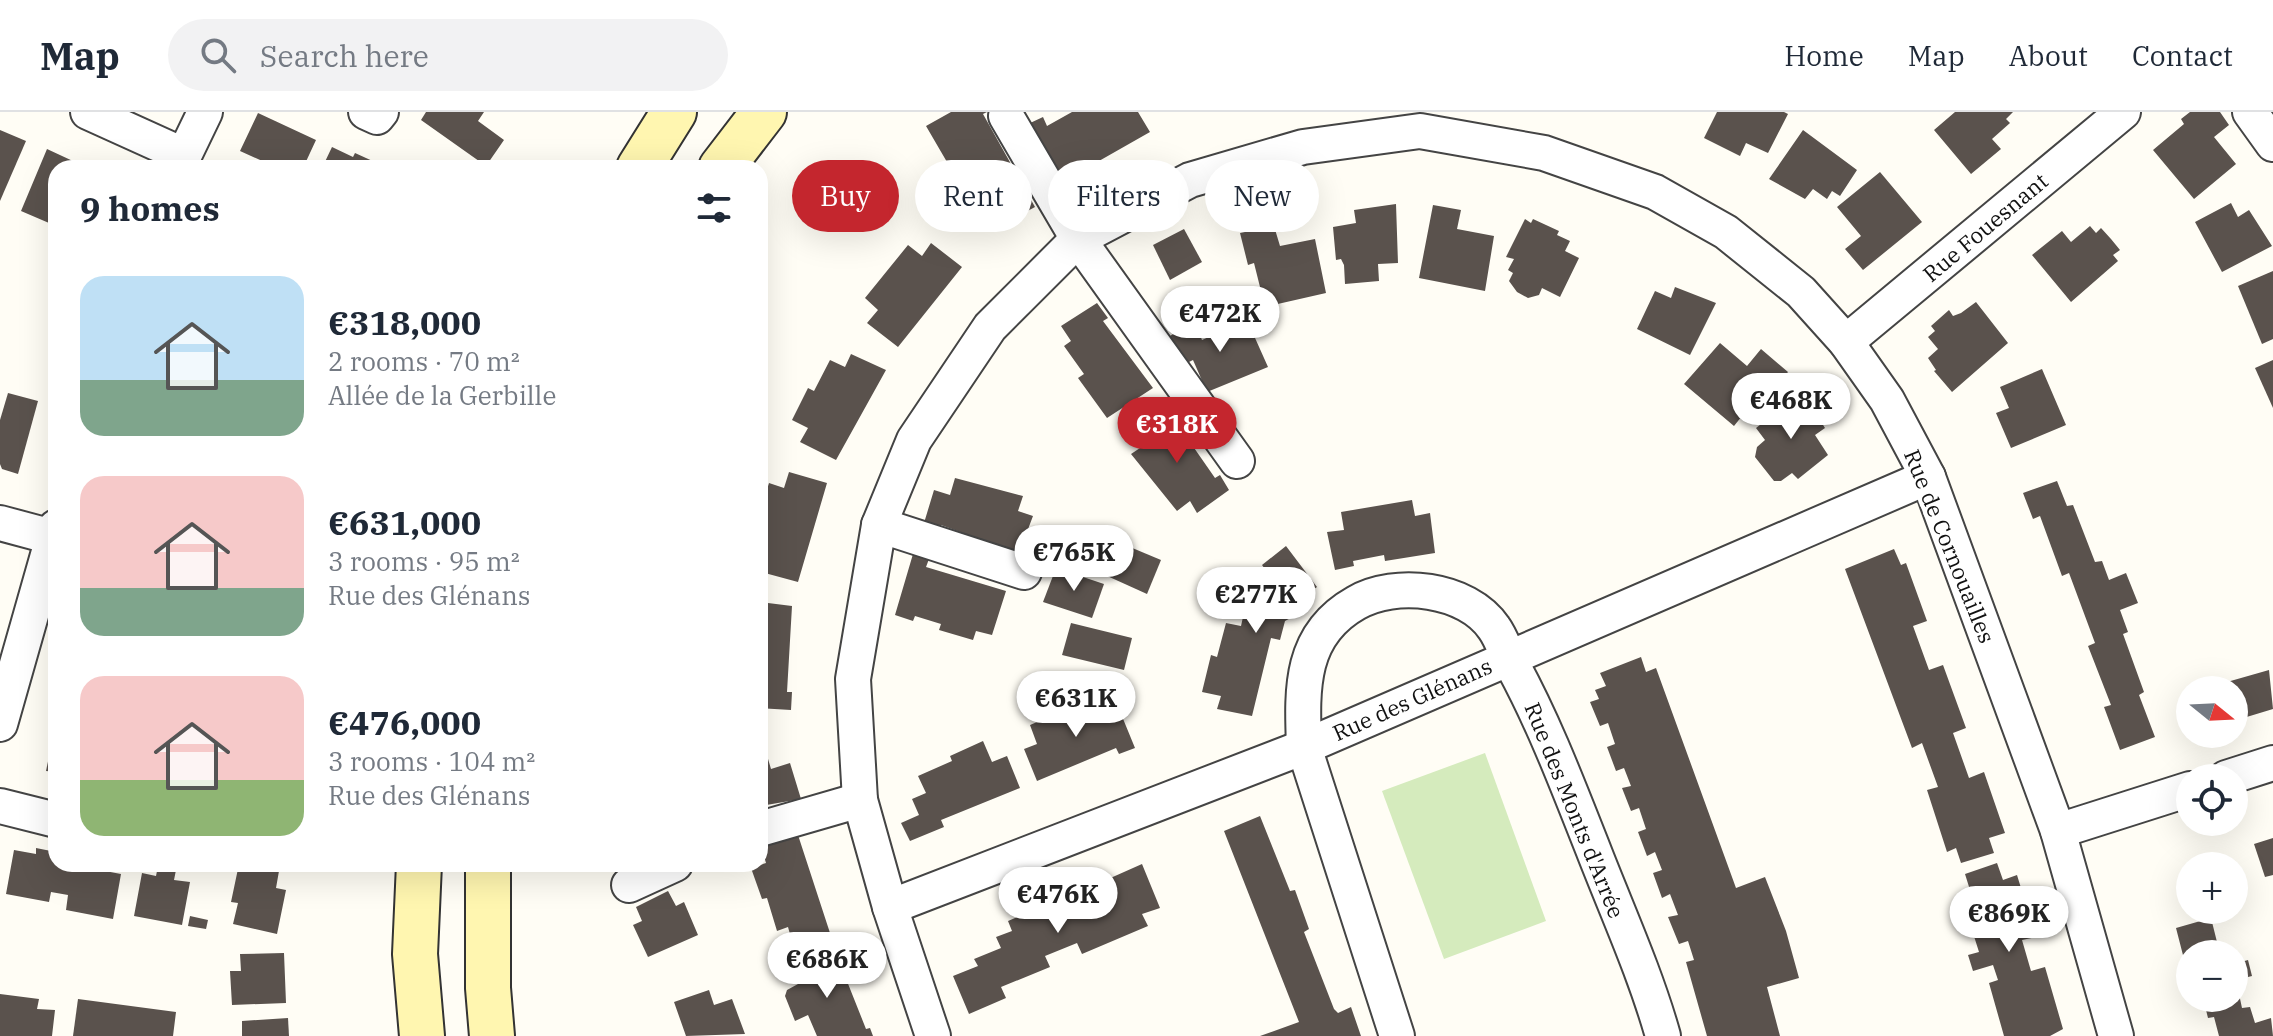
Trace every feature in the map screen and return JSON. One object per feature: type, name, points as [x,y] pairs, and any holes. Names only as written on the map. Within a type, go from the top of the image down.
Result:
[{"type":"main road","points":[[644,160],[674,112]]},
{"type":"main road","points":[[727,160],[764,112]]},
{"type":"main road","points":[[419,872],[415,954],[422,1036]]},
{"type":"main road","points":[[488,872],[488,988],[492,1036]]},
{"type":"street","points":[[88,112],[176,160]]},
{"type":"street","points":[[181,160],[205,112]]},
{"type":"street","points":[[366,112],[377,117],[381,112]]},
{"type":"street","name":"Rue Fouesnant","points":[[1846,342],[2123,112]]},
{"type":"street","points":[[2250,112],[2273,144]]},
{"type":"street","points":[[1006,116],[1078,239],[1237,461]]},
{"type":"street","name":"Rue de Cornouailles","points":[[933,1036],[890,907],[860,800],[853,679],[879,525],[914,440],[990,327],[1078,239],[1190,180],[1303,147],[1420,121],[1544,153],[1655,192],[1726,232],[1801,292],[1846,342],[1887,400],[1928,477],[2058,831],[2116,1036]]},
{"type":"street","name":"Rue des Glénans","points":[[890,907],[1304,747],[1508,656],[1928,477]]},
{"type":"street","points":[[0,523],[48,533]]},
{"type":"street","points":[[879,525],[1024,572]]},
{"type":"street","points":[[0,724],[48,558]]},
{"type":"street","name":"Rue des Monts d'Arrée","points":[[1397,1036],[1304,747],[1306,662],[1323,630],[1359,600],[1392,591],[1432,591],[1465,604],[1494,626],[1544,722],[1663,1036]]},
{"type":"street","points":[[2248,771],[2273,763]]},
{"type":"street","points":[[2058,831],[2176,793]]},
{"type":"street","points":[[768,827],[860,800]]},
{"type":"street","points":[[0,806],[48,818]]},
{"type":"street","points":[[629,885],[657,872]]},
{"type":"green space","points":[[1485,753],[1546,921],[1444,959],[1382,791]]},
{"type":"building","points":[[426,112],[484,112],[478,121],[504,140],[490,160],[478,160],[421,120]]},
{"type":"building","points":[[951,112],[987,112],[983,114],[1009,160],[946,160],[926,126]]},
{"type":"building","points":[[1072,112],[1138,112],[1150,132],[1101,160],[1049,160],[1028,124],[1043,117],[1047,126]]},
{"type":"building","points":[[1717,112],[1788,114],[1768,153],[1746,143],[1740,156],[1704,138]]},
{"type":"building","points":[[1955,112],[2013,112],[2006,119],[2010,123],[1992,139],[2001,149],[1971,174],[1934,130]]},
{"type":"building","points":[[2190,112],[2220,112],[2229,125],[2214,137],[2236,164],[2194,199],[2153,150],[2184,124],[2181,119]]},
{"type":"building","points":[[258,113],[316,140],[307,160],[260,160],[240,151]]},
{"type":"building","points":[[0,130],[26,141],[0,201]]},
{"type":"building","points":[[1803,130],[1857,170],[1840,196],[1832,191],[1827,199],[1813,189],[1805,199],[1769,179]]},
{"type":"building","points":[[332,147],[353,157],[355,153],[370,160],[326,160]]},
{"type":"building","points":[[47,149],[71,160],[48,160],[48,223],[21,211]]},
{"type":"building","points":[[1880,172],[1922,222],[1863,270],[1845,249],[1861,236],[1837,207]]},
{"type":"building","points":[[2231,203],[2238,217],[2249,210],[2272,246],[2222,272],[2195,222]]},
{"type":"building","points":[[1396,204],[1398,263],[1378,264],[1379,281],[1345,284],[1344,265],[1341,259],[1336,260],[1333,227],[1356,223],[1354,210]]},
{"type":"building","points":[[1433,205],[1461,210],[1457,229],[1494,236],[1485,291],[1419,278]]},
{"type":"building","points":[[1525,219],[1531,223],[1533,219],[1559,231],[1557,235],[1570,241],[1565,251],[1579,258],[1560,297],[1542,288],[1539,295],[1528,298],[1517,292],[1509,281],[1513,273],[1508,270],[1514,259],[1506,257]]},
{"type":"building","points":[[2090,226],[2096,233],[2101,228],[2120,250],[2113,255],[2118,261],[2071,302],[2032,255],[2062,231],[2071,242]]},
{"type":"building","points":[[1178,232],[1186,232],[1202,262],[1170,280],[1153,245]]},
{"type":"building","points":[[1276,232],[1280,246],[1315,239],[1326,293],[1265,307],[1254,263],[1248,265],[1240,233]]},
{"type":"building","points":[[931,243],[962,267],[898,347],[867,323],[878,310],[865,298],[908,245],[922,256]]},
{"type":"building","points":[[2273,271],[2273,339],[2262,344],[2238,286]]},
{"type":"building","points":[[1675,287],[1716,303],[1690,355],[1637,329],[1655,291],[1671,298]]},
{"type":"building","points":[[1976,302],[2008,343],[1952,392],[1934,371],[1928,358],[1938,349],[1928,337],[1935,331],[1931,326],[1949,310],[1953,316]]},
{"type":"building","points":[[1097,303],[1108,318],[1103,321],[1153,388],[1107,418],[1078,378],[1084,374],[1064,346],[1071,341],[1061,326]]},
{"type":"building","points":[[1247,320],[1268,367],[1207,392],[1193,360],[1185,364],[1167,338],[1185,326],[1198,330],[1202,340]]},
{"type":"building","points":[[1720,343],[1747,366],[1761,349],[1788,372],[1768,397],[1762,391],[1734,426],[1684,384]]},
{"type":"building","points":[[851,354],[886,370],[836,460],[800,442],[808,428],[792,420],[808,388],[814,391],[830,360],[845,367]]},
{"type":"building","points":[[2273,360],[2273,408],[2255,368]]},
{"type":"building","points":[[2042,369],[2066,425],[2011,448],[1996,413],[2009,408],[2000,387]]},
{"type":"building","points":[[1802,392],[1825,428],[1815,435],[1828,455],[1798,479],[1792,473],[1781,481],[1774,481],[1755,457],[1757,447],[1765,440],[1756,428]]},
{"type":"building","points":[[8,393],[38,401],[18,474],[2,469],[0,464],[0,420]]},
{"type":"building","points":[[1167,409],[1215,478],[1220,475],[1229,490],[1197,513],[1190,501],[1177,511],[1131,454],[1146,444],[1136,430]]},
{"type":"building","points":[[789,472],[827,483],[798,582],[768,574],[768,486],[769,483],[784,488]]},
{"type":"building","points":[[955,478],[1023,496],[1018,511],[1033,516],[1019,553],[941,525],[939,531],[924,523],[934,490],[950,495]]},
{"type":"building","points":[[2057,481],[2067,506],[2073,505],[2095,562],[2102,561],[2109,580],[2126,573],[2138,603],[2120,610],[2128,632],[2123,634],[2144,692],[2139,695],[2155,737],[2120,750],[2104,707],[2111,705],[2088,646],[2095,643],[2069,573],[2062,576],[2040,516],[2033,519],[2023,493]]},
{"type":"building","points":[[1412,500],[1415,516],[1430,513],[1435,553],[1385,561],[1384,555],[1353,561],[1354,566],[1335,570],[1327,532],[1344,530],[1341,512]]},
{"type":"building","points":[[1118,542],[1161,560],[1147,594],[1105,575]]},
{"type":"building","points":[[1286,546],[1317,587],[1291,605],[1298,614],[1285,621],[1280,640],[1271,638],[1252,716],[1217,709],[1221,696],[1202,692],[1211,655],[1217,657],[1226,623],[1241,626],[1247,599],[1273,580],[1262,565]]},
{"type":"building","points":[[1894,549],[1901,565],[1906,563],[1927,621],[1913,626],[1929,670],[1943,665],[1966,728],[1953,733],[1969,778],[1984,772],[2005,833],[1989,838],[1994,853],[1961,863],[1956,848],[1947,852],[1927,790],[1938,787],[1922,743],[1912,748],[1845,569]]},
{"type":"building","points":[[913,554],[929,559],[926,567],[1006,591],[992,635],[976,631],[973,640],[939,630],[941,624],[915,616],[913,621],[895,615]]},
{"type":"building","points":[[1056,568],[1104,584],[1092,618],[1043,602]]},
{"type":"building","points":[[768,603],[792,606],[787,692],[792,692],[791,710],[768,709]]},
{"type":"building","points":[[1071,623],[1132,638],[1124,670],[1062,655]]},
{"type":"building","points":[[1641,657],[1646,672],[1656,668],[1736,888],[1765,877],[1786,931],[1799,978],[1767,987],[1780,1036],[1707,1036],[1686,962],[1694,960],[1688,941],[1679,944],[1668,917],[1678,915],[1670,894],[1662,898],[1653,873],[1662,870],[1655,852],[1647,856],[1638,832],[1646,829],[1639,808],[1631,811],[1622,788],[1631,786],[1624,768],[1616,771],[1607,747],[1615,744],[1608,723],[1600,726],[1590,702],[1599,699],[1595,690],[1606,686],[1600,673]]},
{"type":"building","points":[[2269,670],[2273,709],[2248,717],[2248,676]]},
{"type":"building","points":[[1098,700],[1105,716],[1119,709],[1135,748],[1119,754],[1116,748],[1037,781],[1024,749],[1037,744],[1030,725],[1063,711],[1065,716]]},
{"type":"building","points":[[983,741],[992,762],[1007,756],[1020,788],[941,820],[944,827],[910,841],[901,823],[919,815],[912,799],[926,793],[918,776],[952,761],[950,756]]},
{"type":"building","points":[[768,759],[771,769],[790,763],[801,799],[768,805]]},
{"type":"building","points":[[1260,816],[1290,891],[1295,890],[1309,929],[1304,932],[1334,1009],[1338,1013],[1351,1007],[1361,1036],[1260,1036],[1299,1022],[1224,831]]},
{"type":"building","points":[[798,835],[830,933],[793,945],[788,927],[777,931],[767,898],[762,899],[752,872],[768,872],[768,844]]},
{"type":"building","points":[[2273,838],[2273,875],[2265,877],[2254,844]]},
{"type":"building","points":[[36,848],[48,850],[48,872],[121,874],[113,919],[66,910],[68,895],[51,892],[49,902],[6,894],[14,850],[36,854]]},
{"type":"building","points":[[1997,863],[2003,880],[2017,875],[2036,937],[2022,940],[2031,971],[2045,967],[2063,1029],[2050,1036],[2004,1036],[1989,983],[1998,980],[1993,965],[1973,971],[1968,955],[1979,952],[1960,892],[1970,890],[1965,874]]},
{"type":"building","points":[[1142,864],[1160,908],[1142,914],[1148,926],[1082,954],[1077,943],[1045,956],[1050,967],[1001,987],[1006,998],[969,1014],[953,976],[978,966],[974,959],[1001,948],[996,937],[1012,931],[1008,921],[1078,892],[1081,902],[1110,889],[1106,880]]},
{"type":"building","points":[[157,872],[176,872],[174,880],[190,882],[182,925],[134,916],[142,873],[156,876]]},
{"type":"building","points":[[237,872],[279,872],[276,888],[286,890],[277,934],[233,924],[238,903],[231,902]]},
{"type":"building","points":[[668,891],[676,906],[684,902],[698,935],[648,957],[633,925],[642,921],[636,907]]},
{"type":"building","points":[[190,916],[208,920],[206,929],[188,926]]},
{"type":"building","points":[[2190,924],[2212,924],[2216,940],[2179,940],[2176,928]]},
{"type":"building","points":[[835,951],[866,1029],[870,1028],[873,1036],[817,1036],[808,1015],[795,1021],[785,996],[787,990],[809,978],[803,963]]},
{"type":"building","points":[[284,953],[286,1003],[232,1005],[230,971],[241,971],[240,954]]},
{"type":"building","points":[[709,990],[714,1005],[732,999],[745,1034],[686,1036],[674,1002]]},
{"type":"building","points":[[0,994],[39,999],[37,1009],[55,1010],[52,1036],[0,1036]]},
{"type":"building","points":[[78,999],[176,1012],[173,1036],[73,1036]]},
{"type":"building","points":[[2250,1007],[2255,1023],[2271,1018],[2273,1036],[2219,1036],[2214,1017],[2208,1018],[2206,1012],[2248,1012]]},
{"type":"building","points":[[288,1018],[289,1036],[242,1036],[242,1021]]}]
